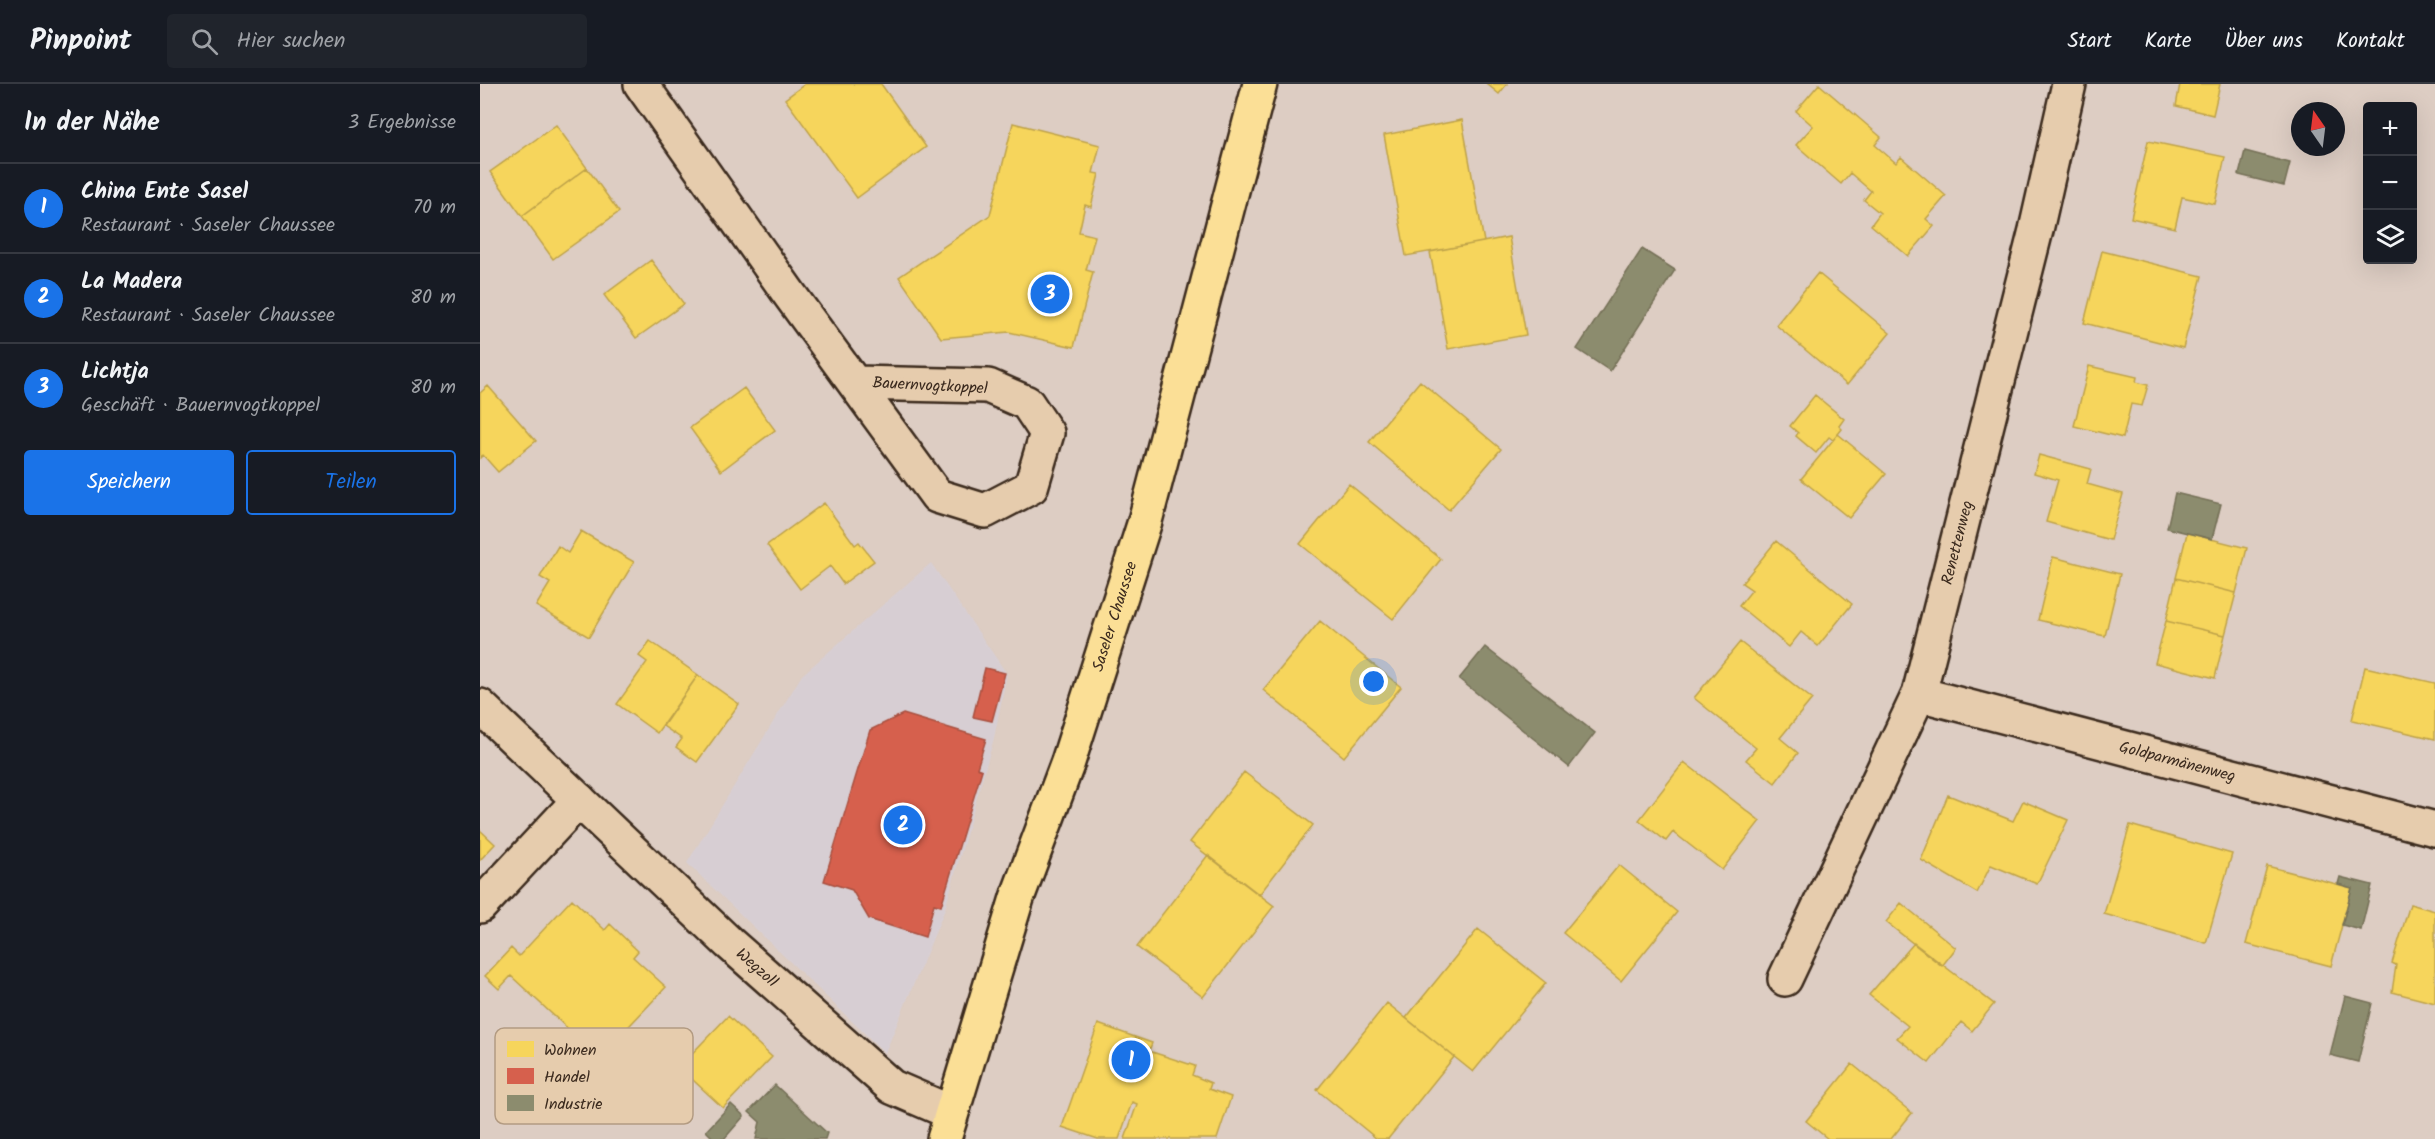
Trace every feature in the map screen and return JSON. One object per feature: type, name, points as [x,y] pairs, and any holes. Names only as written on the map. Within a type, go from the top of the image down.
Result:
[{"type":"main road","name":"Saseler Chaussee","points":[[947,1125],[1017,898],[1068,762],[1145,521],[1260,84]]},
{"type":"street","name":"Bauernvogtkoppel","points":[[641,84],[790,295],[856,382],[937,496],[985,511],[1031,487],[1047,433],[1027,403],[988,386],[856,382]]},
{"type":"street","name":"Renettenweg","points":[[1785,979],[1919,694],[2036,230],[2069,84]]},
{"type":"street","name":"Goldparmänenweg","points":[[1919,694],[2435,829]]},
{"type":"street","name":"Wegzoll","points":[[480,706],[729,942],[892,1087],[947,1125]]},
{"type":"street","points":[[480,906],[579,800]]},
{"type":"shaded area","points":[[931,563],[1007,674],[994,738],[945,909],[885,1053],[687,863],[802,675]]},
{"type":"building: Wohnen","points":[[805,84],[881,84],[926,147],[857,198],[785,99]]},
{"type":"building: Wohnen","points":[[1487,84],[1507,84],[1499,94]]},
{"type":"building: Wohnen","points":[[1819,84],[1881,137],[1875,145],[1896,163],[1901,157],[1946,196],[1926,219],[1934,226],[1908,256],[1871,225],[1880,213],[1864,200],[1871,191],[1850,173],[1841,184],[1796,145],[1813,126],[1796,111]]},
{"type":"building: Wohnen","points":[[2180,84],[2220,84],[2213,115],[2176,106]]},
{"type":"building: Wohnen","points":[[1462,120],[1484,242],[1406,256],[1384,135]]},
{"type":"building: Wohnen","points":[[1013,123],[1100,145],[1093,173],[1099,174],[1091,207],[1085,205],[1079,232],[1095,236],[1086,270],[1093,272],[1074,347],[1009,332],[941,338],[899,277],[990,215]]},
{"type":"building: Wohnen","points":[[556,125],[587,168],[522,216],[490,172]]},
{"type":"building: Wohnen","points":[[2148,141],[2225,157],[2215,204],[2182,197],[2175,228],[2131,218]]},
{"type":"building: Wohnen","points":[[587,168],[619,212],[553,259],[522,216]]},
{"type":"building: Wohnen","points":[[1509,237],[1526,335],[1448,349],[1430,252]]},
{"type":"building: Wohnen","points":[[2102,251],[2202,276],[2183,348],[2084,323]]},
{"type":"building: Wohnen","points":[[651,260],[684,304],[636,338],[604,295]]},
{"type":"building: Wohnen","points":[[1818,273],[1890,333],[1847,385],[1776,325]]},
{"type":"building: Wohnen","points":[[2089,366],[2137,377],[2136,382],[2148,385],[2142,406],[2131,404],[2123,438],[2074,426]]},
{"type":"building: Wohnen","points":[[1420,381],[1501,449],[1449,510],[1369,442]]},
{"type":"building: Wohnen","points":[[488,386],[536,441],[498,472],[483,455],[480,458],[480,393]]},
{"type":"building: Wohnen","points":[[744,388],[775,430],[721,471],[690,428]]},
{"type":"building: Wohnen","points":[[1815,395],[1844,419],[1839,426],[1842,429],[1838,434],[1833,440],[1829,437],[1816,453],[1796,436],[1798,433],[1790,426]]},
{"type":"building: Wohnen","points":[[1838,434],[1886,474],[1849,518],[1801,479]]},
{"type":"building: Wohnen","points":[[2039,455],[2091,469],[2087,484],[2123,494],[2110,540],[2046,522],[2058,480],[2034,473]]},
{"type":"building: Wohnen","points":[[1349,484],[1441,559],[1393,619],[1300,544]]},
{"type":"building: Wohnen","points":[[824,503],[855,545],[859,542],[874,561],[843,584],[830,566],[800,589],[767,545]]},
{"type":"building: Wohnen","points":[[581,531],[634,562],[589,637],[536,606],[550,583],[540,577],[558,546],[568,553]]},
{"type":"building: Wohnen","points":[[2187,533],[2247,548],[2236,593],[2176,578]]},
{"type":"building: Wohnen","points":[[1776,541],[1852,604],[1818,646],[1801,632],[1789,647],[1739,606],[1752,590],[1742,583]]},
{"type":"building: Wohnen","points":[[2053,557],[2120,574],[2105,636],[2038,620]]},
{"type":"building: Wohnen","points":[[2176,578],[2236,593],[2225,635],[2166,621]]},
{"type":"building: Wohnen","points":[[1320,621],[1401,687],[1344,757],[1263,690]]},
{"type":"building: Wohnen","points":[[2166,621],[2225,635],[2215,678],[2155,663]]},
{"type":"building: Wohnen","points":[[650,641],[698,675],[657,733],[617,704],[647,662],[639,656]]},
{"type":"building: Wohnen","points":[[1740,642],[1812,699],[1780,738],[1798,753],[1775,783],[1746,760],[1756,748],[1694,698]]},
{"type":"building: Wohnen","points":[[2365,667],[2435,683],[2435,739],[2352,720]]},
{"type":"building: Wohnen","points":[[698,675],[739,704],[697,762],[676,747],[682,739],[663,726]]},
{"type":"building: Wohnen","points":[[1684,762],[1760,821],[1722,870],[1673,832],[1666,841],[1639,820]]},
{"type":"building: Wohnen","points":[[1244,772],[1313,825],[1259,895],[1190,842]]},
{"type":"building: Wohnen","points":[[1948,795],[2013,821],[2023,801],[2068,820],[2037,884],[1991,865],[1977,893],[1921,860]]},
{"type":"building: Wohnen","points":[[2130,825],[2232,854],[2206,943],[2104,914]]},
{"type":"building: Wohnen","points":[[480,830],[495,844],[480,860]]},
{"type":"building: Wohnen","points":[[1208,855],[1274,906],[1203,997],[1137,947]]},
{"type":"building: Wohnen","points":[[1619,865],[1677,912],[1621,981],[1563,933]]},
{"type":"building: Wohnen","points":[[2267,866],[2352,888],[2331,966],[2246,944]]},
{"type":"building: Wohnen","points":[[572,899],[605,930],[610,924],[638,951],[633,957],[666,987],[627,1028],[567,1028],[511,976],[499,989],[485,976],[511,948],[519,956]]},
{"type":"building: Wohnen","points":[[1901,903],[1956,948],[1942,966],[1886,922]]},
{"type":"building: Wohnen","points":[[2410,904],[2435,911],[2435,1003],[2392,992],[2396,965],[2392,963]]},
{"type":"building: Wohnen","points":[[1478,929],[1546,983],[1473,1072],[1406,1018]]},
{"type":"building: Wohnen","points":[[1914,943],[1994,1004],[1972,1031],[1961,1022],[1929,1063],[1897,1038],[1908,1026],[1869,995]]},
{"type":"building: Wohnen","points":[[1387,1003],[1454,1057],[1388,1139],[1377,1139],[1317,1090]]},
{"type":"building: Wohnen","points":[[728,1016],[772,1057],[723,1108],[693,1080],[693,1052]]},
{"type":"building: Wohnen","points":[[1098,1024],[1152,1043],[1149,1051],[1195,1066],[1192,1075],[1211,1083],[1209,1089],[1231,1097],[1217,1139],[1125,1139],[1137,1104],[1132,1102],[1119,1139],[1098,1139],[1062,1127]]},
{"type":"building: Wohnen","points":[[1852,1064],[1912,1113],[1891,1139],[1828,1139],[1806,1121]]},
{"type":"building: Handel","points":[[985,668],[1005,673],[992,721],[973,717]]},
{"type":"building: Handel","points":[[903,714],[986,739],[977,768],[982,770],[941,906],[934,904],[925,937],[869,919],[852,890],[824,881],[870,730]]},
{"type":"building: Industrie","points":[[2245,151],[2290,163],[2284,186],[2239,175]]},
{"type":"building: Industrie","points":[[1642,249],[1675,270],[1610,371],[1577,349]]},
{"type":"building: Industrie","points":[[2175,493],[2221,504],[2212,539],[2167,528]]},
{"type":"building: Industrie","points":[[1485,647],[1595,733],[1569,767],[1459,679]]},
{"type":"building: Industrie","points":[[2340,877],[2372,885],[2361,930],[2342,925],[2352,888],[2338,884]]},
{"type":"building: Industrie","points":[[2345,996],[2372,1003],[2358,1062],[2330,1055]]},
{"type":"building: Industrie","points":[[775,1085],[827,1133],[825,1139],[756,1139],[760,1122],[749,1112]]},
{"type":"building: Industrie","points":[[731,1104],[744,1116],[724,1139],[714,1139],[706,1131]]},
{"type":"place","name":"Lichtja","points":[[1050,294]]},
{"type":"place","name":"La Madera","points":[[903,825]]},
{"type":"place","name":"China Ente Sasel","points":[[1131,1060]]}]
